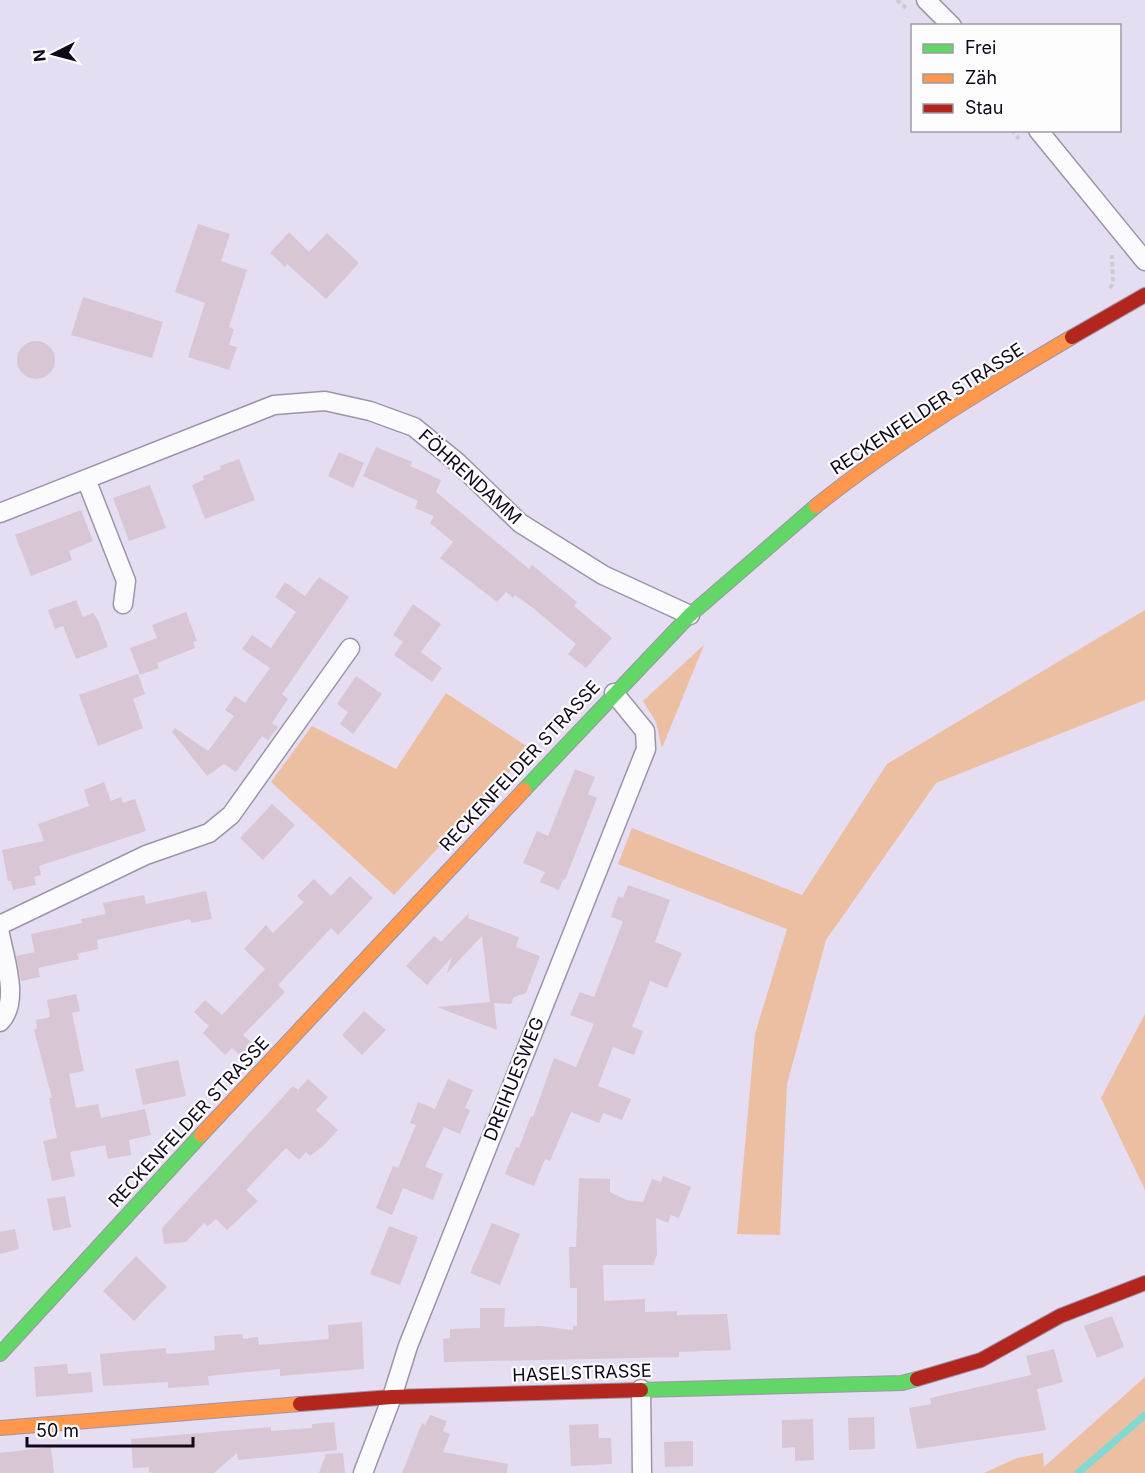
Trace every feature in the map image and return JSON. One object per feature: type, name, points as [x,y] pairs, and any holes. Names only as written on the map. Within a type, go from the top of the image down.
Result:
[{"type":"street","points":[[926,0],[950,24]]},
{"type":"street","points":[[1040,132],[1145,261]]},
{"type":"street","name":"RECKENFELDER STRASSE","points":[[0,1354],[330,994],[690,615],[779,536],[861,470],[987,387],[1145,295]]},
{"type":"street","name":"FÖHRENDAMM","points":[[0,513],[274,405],[325,401],[370,411],[414,427],[458,463],[520,523],[558,549],[603,575],[690,615]]},
{"type":"street","points":[[86,479],[126,581],[123,604]]},
{"type":"street","points":[[0,925],[146,855],[209,833],[231,815],[350,648]]},
{"type":"street","name":"DREIHUESWEG","points":[[363,1473],[392,1397],[408,1346],[646,749],[645,731],[614,693]]},
{"type":"street","points":[[0,934],[10,990],[7,1015],[0,1022]]},
{"type":"street","name":"HASELSTRASSE","points":[[0,1428],[392,1397],[903,1383],[981,1360],[1060,1316],[1145,1283]]},
{"type":"street","points":[[641,1389],[642,1473]]},
{"type":"path","points":[[1014,132],[1026,148]]},
{"type":"path","points":[[1107,249],[1113,257],[1113,283],[1103,298],[1111,315]]},
{"type":"shaded area","points":[[1145,610],[1145,700],[936,783],[826,940],[787,1084],[780,1235],[737,1234],[755,1034],[787,929],[618,864],[632,828],[802,895],[887,764]]},
{"type":"shaded area","points":[[704,645],[662,748],[656,722],[643,701]]},
{"type":"shaded area","points":[[446,693],[531,749],[394,895],[271,782],[312,726],[396,769]]},
{"type":"shaded area","points":[[1145,1014],[1145,1190],[1101,1098]]},
{"type":"shaded area","points":[[1145,1377],[1145,1473],[984,1473],[1017,1458],[1043,1453],[1044,1467]]},
{"type":"building","points":[[198,224],[230,234],[221,261],[247,270],[229,327],[234,329],[229,345],[237,347],[229,370],[188,357],[205,303],[175,292]]},
{"type":"building","points":[[289,232],[309,252],[327,233],[359,263],[326,299],[287,264],[285,267],[270,253]]},
{"type":"building","points":[[83,297],[163,322],[152,358],[71,335]]},
{"type":"building","points":[[36,341],[49,347],[55,360],[49,373],[36,379],[23,373],[17,360],[23,347]]},
{"type":"building","points":[[376,447],[412,462],[410,466],[441,480],[436,492],[529,569],[532,565],[577,602],[574,606],[612,638],[586,668],[568,654],[576,644],[533,608],[515,595],[513,598],[506,592],[497,602],[440,558],[453,542],[430,523],[434,516],[415,508],[418,501],[363,476]]},
{"type":"building","points":[[339,452],[364,463],[353,488],[328,476]]},
{"type":"building","points":[[239,459],[255,500],[205,519],[192,485],[204,480],[203,476],[221,469],[220,466]]},
{"type":"building","points":[[150,485],[166,528],[129,541],[113,498]]},
{"type":"building","points":[[81,510],[93,541],[69,551],[72,560],[31,576],[15,535]]},
{"type":"building","points":[[319,577],[349,597],[282,694],[288,699],[272,723],[278,727],[268,740],[262,736],[236,772],[224,764],[207,776],[172,732],[175,728],[208,751],[234,716],[225,710],[235,696],[245,703],[270,668],[242,649],[252,635],[271,648],[296,612],[275,597],[285,582],[305,596]]},
{"type":"building","points":[[76,600],[83,617],[93,613],[98,620],[108,647],[76,659],[63,626],[55,629],[48,610]]},
{"type":"building","points":[[413,604],[441,624],[421,652],[442,668],[432,682],[394,655],[403,642],[393,635]]},
{"type":"building","points":[[186,612],[197,641],[193,642],[195,648],[157,663],[159,668],[140,675],[130,648],[157,638],[152,625]]},
{"type":"building","points":[[138,674],[145,694],[133,699],[143,728],[98,746],[79,695]]},
{"type":"building","points":[[356,676],[382,694],[353,734],[340,724],[348,712],[337,704]]},
{"type":"building","points":[[575,769],[595,777],[588,794],[597,798],[559,890],[540,882],[545,872],[523,863],[537,831],[548,836]]},
{"type":"building","points":[[104,782],[111,801],[121,797],[123,803],[135,799],[146,831],[39,866],[41,875],[34,877],[36,885],[13,890],[11,881],[8,881],[2,850],[44,841],[38,824],[89,806],[84,790]]},
{"type":"building","points":[[272,804],[295,825],[263,860],[240,838]]},
{"type":"building","points":[[350,876],[373,898],[338,935],[331,928],[278,985],[285,992],[243,1035],[255,1046],[243,1058],[232,1048],[225,1055],[203,1033],[209,1026],[194,1012],[205,1000],[222,1015],[265,969],[244,949],[266,925],[273,933],[304,902],[297,896],[314,879],[331,896]]},
{"type":"building","points":[[628,885],[670,900],[655,942],[682,953],[667,988],[650,981],[632,1027],[643,1031],[634,1055],[613,1047],[598,1086],[631,1099],[622,1120],[603,1113],[599,1123],[571,1112],[550,1161],[545,1159],[534,1186],[505,1174],[516,1147],[519,1148],[531,1116],[533,1117],[554,1058],[576,1067],[594,1024],[570,1015],[580,992],[594,997],[623,921],[611,917],[618,896],[623,898]]},
{"type":"building","points":[[206,891],[212,919],[191,923],[190,919],[97,940],[98,949],[77,954],[79,959],[38,968],[31,934],[82,923],[81,919],[106,914],[103,903],[144,895],[146,904]]},
{"type":"building","points":[[469,913],[468,918],[519,937],[516,947],[540,956],[526,993],[514,997],[511,1004],[494,1003],[497,1030],[437,1007],[490,1002],[482,936],[447,973],[452,957],[427,985],[406,966],[434,936],[441,942]]},
{"type":"building","points":[[35,952],[40,977],[21,981],[16,956]]},
{"type":"building","points":[[76,994],[80,1011],[72,1013],[84,1071],[69,1074],[76,1108],[98,1104],[101,1118],[145,1109],[151,1135],[129,1140],[131,1155],[108,1159],[105,1145],[70,1152],[75,1176],[52,1181],[43,1141],[57,1138],[49,1098],[52,1098],[34,1030],[37,1029],[36,1020],[50,1017],[47,1000]]},
{"type":"building","points":[[364,1011],[386,1030],[362,1055],[342,1035]]},
{"type":"building","points":[[178,1060],[186,1096],[143,1105],[135,1069]]},
{"type":"building","points":[[308,1079],[328,1097],[316,1110],[338,1130],[310,1156],[306,1152],[299,1160],[286,1148],[246,1190],[258,1201],[227,1230],[216,1219],[208,1226],[204,1223],[186,1242],[164,1244],[162,1228],[293,1086],[298,1090]]},
{"type":"building","points":[[448,1079],[473,1090],[465,1108],[470,1110],[460,1134],[444,1127],[425,1167],[443,1174],[433,1200],[403,1188],[392,1215],[376,1208],[393,1166],[398,1168],[416,1125],[410,1123],[418,1102],[435,1109]]},
{"type":"building","points":[[663,1176],[691,1187],[679,1218],[671,1215],[668,1223],[656,1218],[657,1255],[653,1265],[603,1265],[604,1301],[645,1299],[645,1312],[677,1311],[677,1315],[727,1314],[731,1350],[679,1352],[679,1357],[444,1362],[443,1339],[450,1338],[450,1329],[480,1328],[480,1308],[505,1308],[504,1327],[540,1326],[573,1330],[573,1326],[577,1326],[577,1288],[570,1288],[569,1247],[576,1247],[579,1178],[610,1179],[610,1192],[626,1200],[643,1202],[652,1179],[661,1182]]},
{"type":"building","points":[[65,1196],[71,1227],[53,1231],[47,1199]]},
{"type":"building","points":[[492,1223],[520,1234],[500,1285],[470,1273]]},
{"type":"building","points":[[389,1226],[418,1237],[400,1285],[370,1274]]},
{"type":"building","points":[[15,1229],[19,1249],[0,1254],[0,1232]]},
{"type":"building","points":[[136,1256],[167,1287],[134,1321],[103,1291]]},
{"type":"building","points":[[1112,1316],[1124,1347],[1097,1358],[1084,1326]]},
{"type":"building","points":[[362,1322],[364,1369],[280,1376],[280,1369],[208,1376],[209,1385],[168,1388],[168,1382],[103,1386],[100,1354],[166,1348],[166,1354],[215,1350],[214,1336],[242,1334],[243,1339],[258,1337],[259,1345],[329,1339],[328,1325]]},
{"type":"building","points":[[1054,1349],[1063,1382],[1037,1389],[1046,1430],[917,1449],[909,1408],[931,1404],[930,1398],[1031,1375],[1026,1356]]},
{"type":"building","points":[[67,1364],[68,1374],[91,1372],[93,1392],[36,1397],[34,1367]]},
{"type":"building","points":[[430,1415],[447,1421],[443,1431],[450,1434],[443,1452],[508,1464],[507,1473],[402,1473],[422,1423],[425,1425]]},
{"type":"building","points":[[874,1417],[875,1449],[849,1450],[848,1418]]},
{"type":"building","points":[[813,1419],[814,1460],[795,1461],[795,1447],[782,1448],[782,1420]]},
{"type":"building","points":[[334,1422],[337,1450],[238,1460],[237,1453],[214,1473],[153,1473],[149,1472],[149,1467],[133,1468],[131,1439],[271,1427],[271,1431],[312,1428],[312,1424]]},
{"type":"building","points":[[598,1424],[599,1438],[611,1438],[612,1464],[571,1466],[569,1425]]},
{"type":"building","points":[[693,1441],[693,1466],[665,1467],[664,1442]]},
{"type":"building","points":[[51,1447],[54,1473],[0,1473],[0,1453]]},
{"type":"building","points":[[343,1453],[345,1473],[319,1473],[326,1454]]},
{"type":"waterway","points":[[1078,1473],[1145,1415]]},
{"type":"traffic: fast","points":[[524,790],[690,615],[816,506]]},
{"type":"traffic: fast","points":[[0,1354],[201,1135]]},
{"type":"traffic: fast","points":[[641,1390],[902,1383],[917,1379]]},
{"type":"traffic: slow","points":[[816,506],[909,438],[973,396],[1072,337]]},
{"type":"traffic: slow","points":[[201,1135],[524,790]]},
{"type":"traffic: slow","points":[[0,1428],[300,1404]]},
{"type":"traffic: jam","points":[[1072,337],[1145,295]]},
{"type":"traffic: jam","points":[[917,1379],[981,1360],[1060,1316],[1145,1283]]},
{"type":"traffic: jam","points":[[300,1404],[392,1397],[641,1390]]}]
